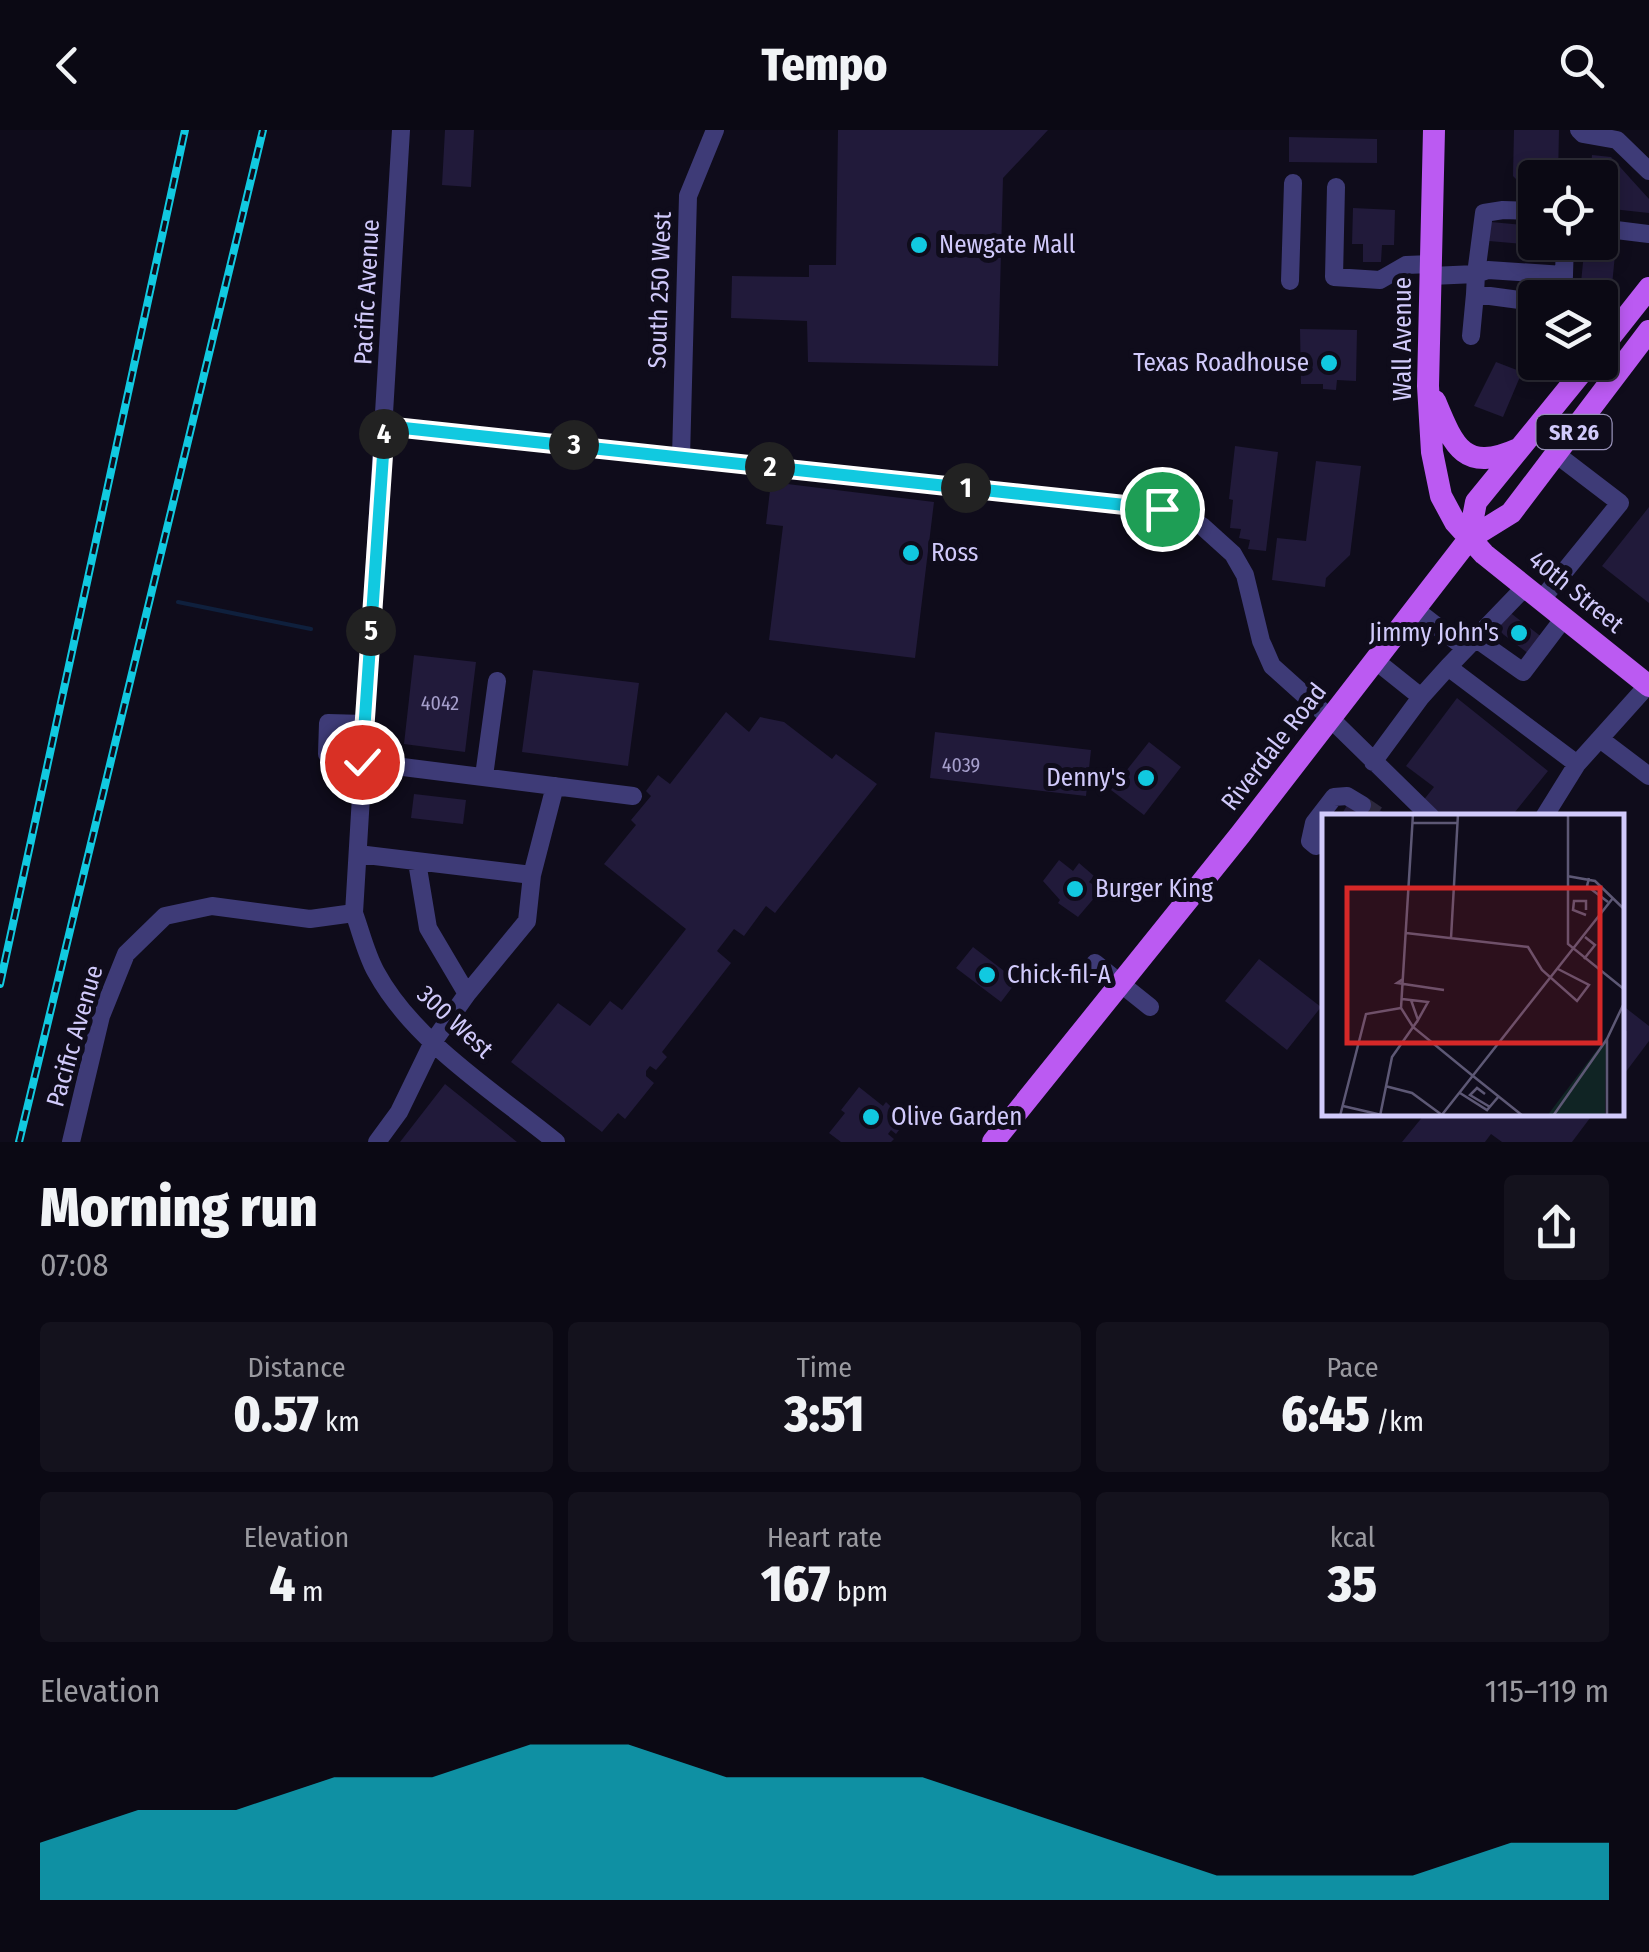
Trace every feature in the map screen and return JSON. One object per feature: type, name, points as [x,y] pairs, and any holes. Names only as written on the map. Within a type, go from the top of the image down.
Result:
[{"type":"main road","name":"Wall Avenue","points":[[1434,130],[1428,386],[1432,452],[1442,496],[1469,539]]},
{"type":"main road","points":[[1618,312],[1649,288]]},
{"type":"main road","name":"SR 26","points":[[1469,539],[1511,513],[1648,334]]},
{"type":"main road","name":"SR 26","points":[[1469,539],[1476,502],[1575,380]]},
{"type":"main road","points":[[1428,386],[1448,431],[1468,455],[1488,460],[1521,447]]},
{"type":"main road","name":"Riverdale Road","points":[[1126,974],[1332,719],[1469,539]]},
{"type":"main road","name":"40th Street","points":[[1469,539],[1649,685]]},
{"type":"main road","name":"SR 26","points":[[993,1142],[1126,974]]},
{"type":"street","name":"Pacific Avenue","points":[[71,1142],[102,1016],[126,954],[165,916],[212,906],[310,918],[354,913],[402,130]]},
{"type":"street","name":"South 250 West","points":[[681,457],[688,196],[715,130]]},
{"type":"street","points":[[1578,130],[1617,140],[1649,171]]},
{"type":"street","points":[[1290,282],[1293,183]]},
{"type":"street","points":[[1336,187],[1334,277],[1380,280],[1406,264],[1476,274],[1488,270],[1564,275]]},
{"type":"street","points":[[1470,336],[1484,214],[1518,210]]},
{"type":"street","points":[[1618,230],[1649,234]]},
{"type":"street","points":[[1564,260],[1564,280]]},
{"type":"street","points":[[1475,294],[1518,300]]},
{"type":"street","points":[[385,426],[1162,509],[1182,516],[1220,540],[1233,554],[1245,575],[1272,666],[1332,719],[1427,814]]},
{"type":"street","points":[[1373,762],[1422,697],[1470,643],[1534,593],[1620,503],[1556,454]]},
{"type":"street","points":[[1416,610],[1524,672],[1564,618]]},
{"type":"street","points":[[1376,662],[1422,697]]},
{"type":"street","points":[[1448,667],[1578,764]]},
{"type":"street","points":[[484,776],[497,681]]},
{"type":"street","points":[[1546,814],[1578,764],[1649,685]]},
{"type":"street","points":[[365,724],[328,722],[326,754],[362,762],[633,796]]},
{"type":"street","points":[[1600,739],[1649,776]]},
{"type":"street","points":[[377,1142],[398,1112],[433,1042],[528,921],[532,876],[554,786]]},
{"type":"street","points":[[1316,846],[1310,841],[1310,831],[1334,797],[1347,796],[1362,805]]},
{"type":"street","points":[[358,854],[532,876]]},
{"type":"street","points":[[418,862],[428,928],[467,994]]},
{"type":"street","name":"300 West","points":[[354,913],[374,970],[402,1012],[556,1142]]},
{"type":"street","points":[[1095,963],[1126,974],[1150,1007]]},
{"type":"building","points":[[445,130],[474,130],[471,187],[442,185]]},
{"type":"building","name":"Newgate Mall","points":[[838,130],[1048,130],[1003,178],[998,366],[808,362],[807,321],[731,318],[732,276],[809,277],[809,265],[836,265]]},
{"type":"building","points":[[1514,130],[1559,130],[1558,160],[1518,160],[1518,181],[1513,176]]},
{"type":"building","points":[[1289,137],[1377,139],[1377,163],[1289,162]]},
{"type":"building","points":[[1592,155],[1614,160],[1592,160]]},
{"type":"building","points":[[1618,165],[1649,199],[1649,213],[1618,210]]},
{"type":"building","points":[[1353,208],[1395,210],[1394,245],[1382,245],[1381,262],[1363,262],[1363,244],[1352,244]]},
{"type":"building","points":[[1491,222],[1518,224],[1518,244],[1489,241]]},
{"type":"building","points":[[1583,260],[1614,260],[1613,280],[1581,280]]},
{"type":"building","name":"Texas Roadhouse","points":[[1300,329],[1357,330],[1356,381],[1337,380],[1336,390],[1323,389],[1323,384],[1301,384]]},
{"type":"building","points":[[1496,362],[1518,370],[1519,380],[1503,417],[1474,406]]},
{"type":"building","points":[[1235,446],[1278,452],[1266,551],[1248,549],[1250,540],[1239,538],[1241,529],[1230,528]]},
{"type":"building","points":[[1316,461],[1361,466],[1350,555],[1326,578],[1325,587],[1272,580],[1277,538],[1306,541]]},
{"type":"building","points":[[771,482],[934,502],[915,658],[769,640],[783,526],[766,524]]},
{"type":"building","points":[[1649,507],[1649,603],[1602,566]]},
{"type":"building","name":"Jimmy John's","points":[[1508,611],[1543,638],[1529,654],[1495,628]]},
{"type":"building","points":[[414,655],[476,662],[465,752],[404,744]]},
{"type":"building","points":[[533,670],[639,683],[628,766],[522,752]]},
{"type":"building","points":[[1457,698],[1548,771],[1513,814],[1438,814],[1422,802],[1434,787],[1406,766]]},
{"type":"building","points":[[726,712],[749,732],[760,717],[784,722],[832,759],[836,754],[877,784],[775,913],[766,906],[744,936],[734,929],[717,951],[731,963],[662,1052],[667,1057],[656,1070],[650,1066],[646,1071],[654,1083],[625,1119],[618,1113],[602,1132],[511,1062],[558,1003],[590,1026],[610,1001],[622,1010],[686,929],[604,864],[636,825],[631,820],[651,796],[646,791],[658,775],[670,784]]},
{"type":"building","points":[[935,732],[1091,750],[1086,796],[930,778]]},
{"type":"building","name":"Denny's","points":[[1149,742],[1181,767],[1144,815],[1111,790]]},
{"type":"building","points":[[414,794],[466,800],[463,824],[411,818]]},
{"type":"building","points":[[1365,801],[1386,814],[1342,814],[1349,802]]},
{"type":"building","name":"Burger King","points":[[1059,860],[1073,871],[1079,863],[1094,876],[1089,882],[1101,890],[1078,917],[1058,903],[1060,900],[1043,881]]},
{"type":"building","name":"Chick-fil-A","points":[[973,947],[1017,981],[1001,1002],[956,968]]},
{"type":"building","points":[[1259,959],[1321,1007],[1287,1050],[1225,1001]]},
{"type":"building","points":[[1624,1007],[1649,1026],[1649,1041],[1624,1074]]},
{"type":"building","points":[[445,1084],[517,1142],[400,1142]]},
{"type":"building","name":"Olive Garden","points":[[859,1087],[883,1106],[886,1102],[906,1121],[896,1134],[891,1130],[888,1134],[894,1139],[891,1142],[841,1142],[829,1133]]},
{"type":"building","points":[[1422,1117],[1591,1117],[1572,1142],[1502,1142],[1491,1134],[1485,1142],[1402,1142]]},
{"type":"waterway","points":[[178,602],[311,629]]},
{"type":"tunnel","points":[[1362,805],[1376,814]]},
{"type":"railway","points":[[0,984],[185,130]]},
{"type":"railway","points":[[19,1142],[263,130]]},
{"type":"place","name":"Newgate Mall","points":[[919,245]]},
{"type":"place","name":"Texas Roadhouse","points":[[1329,363]]},
{"type":"place","name":"Ross","points":[[911,553]]},
{"type":"place","name":"Jimmy John's","points":[[1519,633]]},
{"type":"place","name":"Denny's","points":[[1146,778]]},
{"type":"place","name":"Burger King","points":[[1075,889]]},
{"type":"place","name":"Chick-fil-A","points":[[987,975]]},
{"type":"place","name":"Olive Garden","points":[[871,1117]]},
{"type":"route","points":[[362,762],[385,426],[1162,509]]}]
